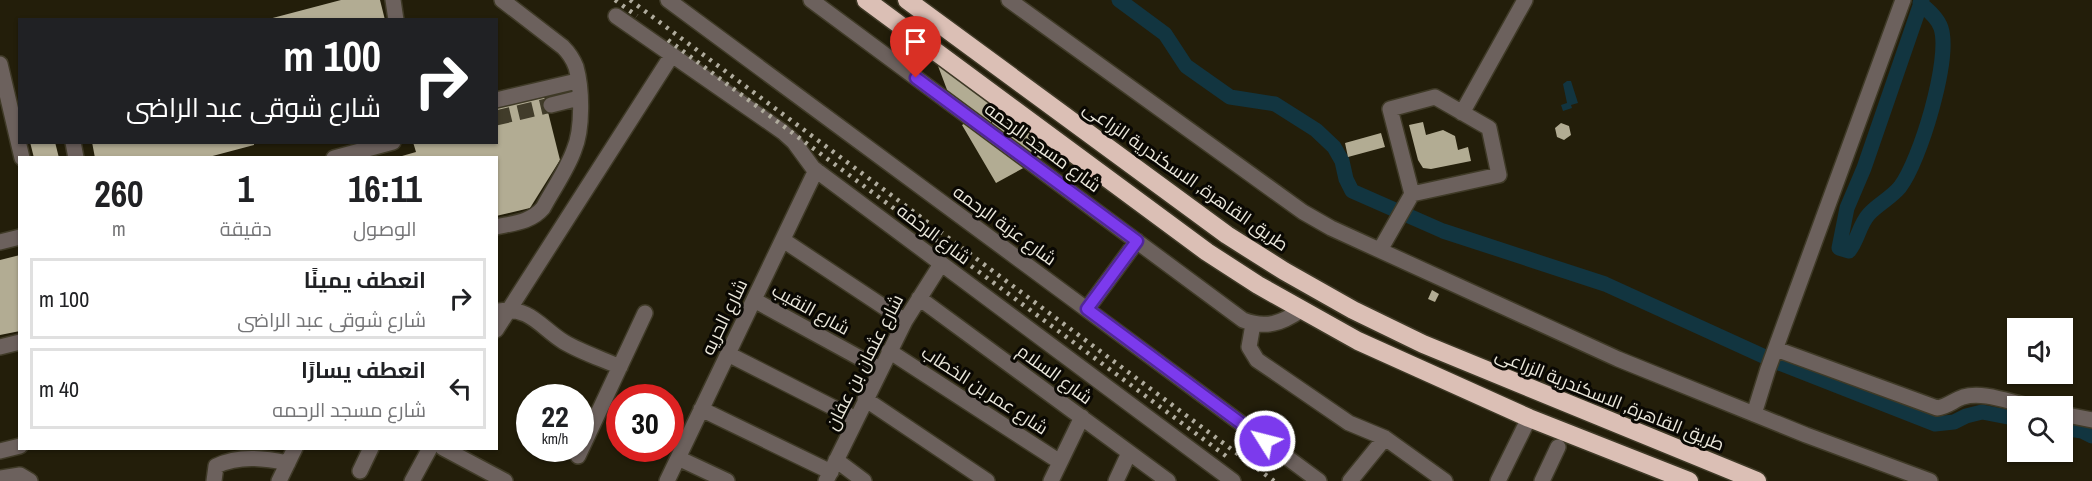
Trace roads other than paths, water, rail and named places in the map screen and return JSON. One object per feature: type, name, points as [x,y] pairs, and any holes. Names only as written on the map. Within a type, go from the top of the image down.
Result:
[{"type":"highway","points":[[866,0],[1207,252],[1258,285],[1358,341],[1529,418],[1689,481]]},
{"type":"highway","name":"طريق القاهرة, الاسكندرية الزراعى","points":[[907,0],[1227,235],[1353,310],[1423,344],[1757,481]]},
{"type":"street","points":[[393,0],[396,18]]},
{"type":"street","points":[[498,227],[528,220],[536,216],[543,208],[574,150],[580,127],[578,81],[576,67],[570,55],[563,47],[502,0]]},
{"type":"street","name":"شارع عزبة الرحمه","points":[[668,0],[1319,481]]},
{"type":"street","name":"شارع مسجد الرحمه","points":[[811,0],[1252,324]]},
{"type":"street","points":[[1010,0],[1303,212],[1331,228],[1383,245],[1618,359],[1930,481]]},
{"type":"street","points":[[1462,113],[1525,0]]},
{"type":"street","points":[[1754,414],[1768,369],[1903,0]]},
{"type":"street","name":"شارع الرحمه","points":[[616,16],[788,136],[816,170],[1233,481]]},
{"type":"street","points":[[620,367],[565,342],[525,312],[502,310],[672,55]]},
{"type":"street","points":[[0,64],[13,88],[18,127]]},
{"type":"street","points":[[498,100],[578,81]]},
{"type":"street","points":[[551,105],[579,98]]},
{"type":"street","points":[[1383,245],[1408,200],[1390,109],[1435,98],[1489,128],[1499,175],[1408,200]]},
{"type":"street","points":[[341,156],[386,144]]},
{"type":"street","name":"شارع الحريه","points":[[684,445],[816,170]]},
{"type":"street","points":[[0,242],[18,238]]},
{"type":"street","points":[[783,240],[905,321]]},
{"type":"street","points":[[1087,309],[1137,241]]},
{"type":"street","name":"شارع عثمان بن عفان","points":[[831,471],[889,351],[941,264]]},
{"type":"street","name":"شارع السلام","points":[[920,298],[1168,481]]},
{"type":"street","name":"شارع النقيب","points":[[754,300],[880,369]]},
{"type":"street","points":[[1301,310],[1281,322],[1252,324],[1248,348],[1257,360],[1349,423],[1385,438],[1437,479]]},
{"type":"street","points":[[594,422],[645,313]]},
{"type":"street","points":[[0,347],[18,342]]},
{"type":"street","points":[[1776,349],[1931,407],[1943,407],[1965,397],[1975,396],[2007,402]]},
{"type":"street","name":"شارع عمر بن الخطاب","points":[[889,351],[1060,462]]},
{"type":"street","points":[[728,354],[856,419]]},
{"type":"street","points":[[865,399],[987,481]]},
{"type":"street","points":[[701,409],[831,471],[864,481]]},
{"type":"street","points":[[2073,416],[2092,420]]},
{"type":"street","points":[[1051,481],[1082,417]]},
{"type":"street","points":[[1498,481],[1529,418]]},
{"type":"street","points":[[1350,481],[1385,438]]},
{"type":"street","points":[[0,451],[18,446]]},
{"type":"street","points":[[1542,481],[1558,447]]},
{"type":"street","points":[[279,481],[294,450]]},
{"type":"street","points":[[360,471],[369,450]]},
{"type":"street","points":[[414,480],[429,450]]},
{"type":"street","points":[[447,450],[505,481]]},
{"type":"street","points":[[1116,481],[1129,453]]},
{"type":"street","points":[[214,481],[216,466],[229,460],[261,458],[288,463]]},
{"type":"street","name":"شارع الحريه","points":[[667,481],[676,462]]},
{"type":"street","points":[[683,462],[702,476],[727,481]]},
{"type":"street","points":[[0,478],[20,475],[30,481]]},
{"type":"water","points":[[1571,81],[1578,103],[1563,111],[1561,105],[1567,103],[1563,84]]},
{"type":"waterway","points":[[1119,0],[1165,34],[1186,66],[1230,97],[1275,104],[1316,130],[1334,147],[1342,161],[1346,179],[1352,191],[1443,231],[1605,284],[1774,361],[1935,424],[1954,422],[1982,412],[2007,417]]},
{"type":"waterway","points":[[1920,3],[1923,6],[1926,8],[1938,21],[1943,43],[1942,62],[1932,109],[1916,156],[1900,187],[1869,214],[1849,251],[1839,248],[1847,208],[1864,168],[1922,0]]},
{"type":"waterway","points":[[2073,430],[2092,436]]},
{"type":"tunnel","points":[[498,118],[551,105]]},
{"type":"railway","points":[[615,0],[637,16]]},
{"type":"railway","points":[[630,0],[1274,481]]},
{"type":"railway","points":[[668,40],[1226,456]]}]
